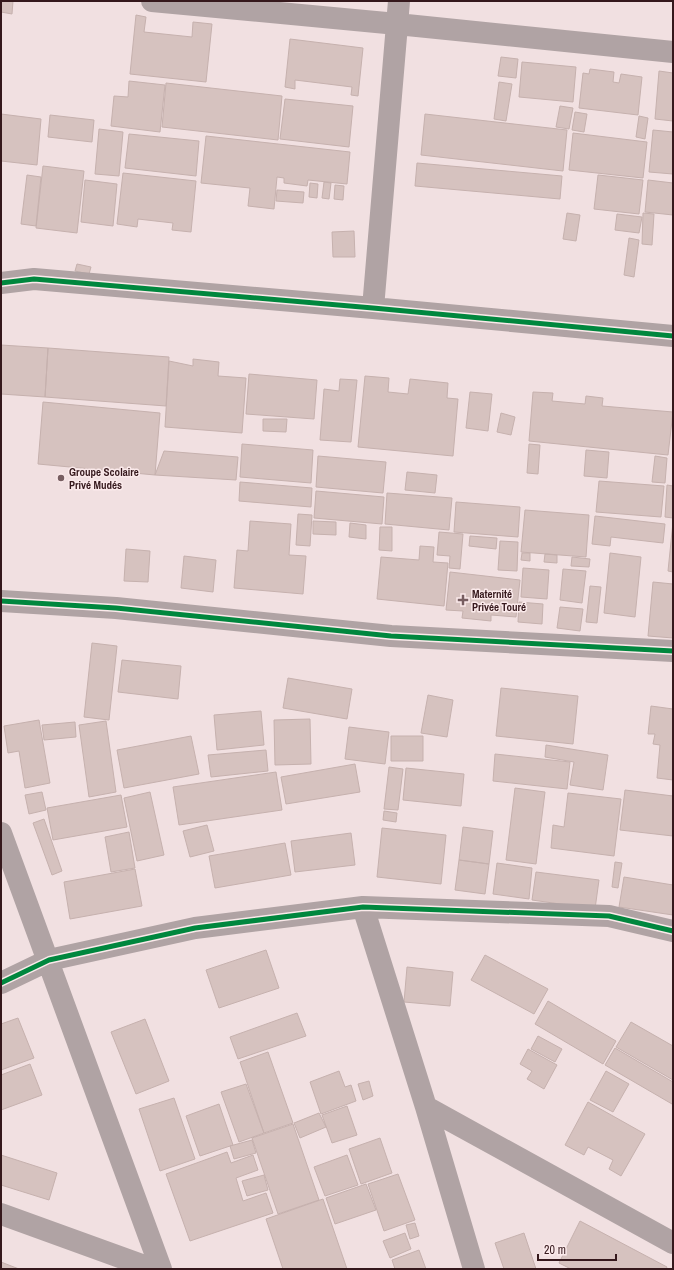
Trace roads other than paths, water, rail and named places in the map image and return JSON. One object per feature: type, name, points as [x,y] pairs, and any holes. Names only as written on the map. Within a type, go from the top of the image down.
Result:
[{"type":"street","points":[[152,1],[673,52]]},
{"type":"street","points":[[373,308],[399,1]]},
{"type":"street","points":[[1,283],[34,279],[373,308],[673,336]]},
{"type":"street","points":[[1,601],[116,608],[390,636],[673,651]]},
{"type":"street","points":[[1,833],[49,960],[161,1269]]},
{"type":"street","points":[[363,907],[426,1107],[474,1269]]},
{"type":"street","points":[[1,983],[49,960],[195,928],[363,907],[609,916],[673,931]]},
{"type":"street","points":[[426,1107],[673,1243]]},
{"type":"street","points":[[1,1214],[153,1269]]},
{"type":"place","name":"Groupe Scolaire Privé Mudés","points":[[61,478]]},
{"type":"place","name":"Maternité Privée Touré","points":[[463,600]]}]
